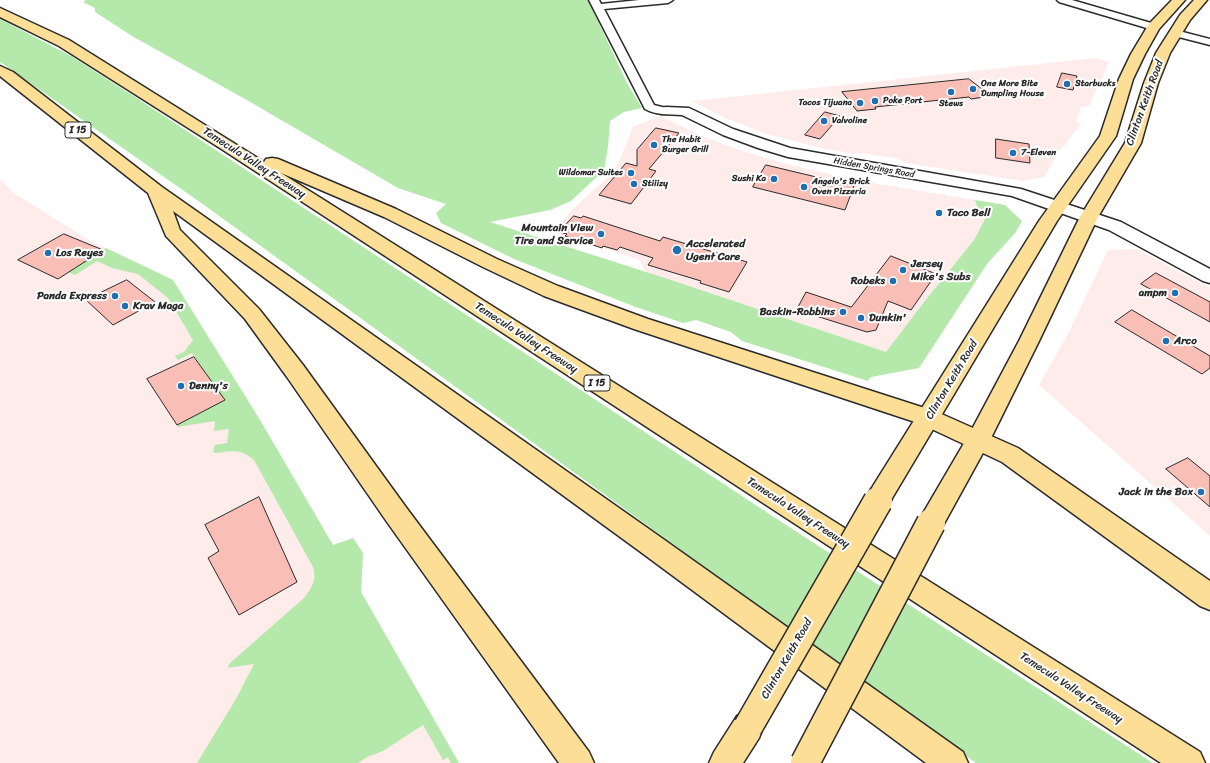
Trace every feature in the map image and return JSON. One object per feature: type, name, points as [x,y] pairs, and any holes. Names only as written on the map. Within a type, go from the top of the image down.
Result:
[{"type":"main road","name":"Clinton Keith Road","points":[[725,763],[748,727],[882,493],[1048,221],[1108,136],[1126,79],[1154,26],[1180,0]]},
{"type":"main road","points":[[1175,33],[1168,28],[1169,24],[1182,6],[1180,0]]},
{"type":"main road","name":"Clinton Keith Road","points":[[805,763],[931,523],[978,440],[1090,217],[1132,144],[1151,84],[1163,53],[1185,18],[1201,0]]},
{"type":"main road","name":"Temecula Valley Freeway","points":[[0,12],[64,43],[229,147],[1189,763]]},
{"type":"main road","points":[[1151,84],[1144,75],[1147,58],[1161,31],[1154,26]]},
{"type":"main road","name":"I 15","points":[[0,70],[156,191],[952,763]]},
{"type":"main road","points":[[229,147],[306,176],[390,213],[490,263],[551,291],[641,324],[929,418],[978,440],[1010,455],[1210,597]]},
{"type":"main road","points":[[156,191],[172,232],[252,314],[295,371],[396,514],[578,763]]},
{"type":"street","points":[[595,3],[668,0]]},
{"type":"street","points":[[1062,0],[1154,26]]},
{"type":"street","name":"Hidden Springs Road","points":[[595,3],[649,107],[653,110],[684,111],[728,132],[763,145],[788,152],[1015,192],[1115,226],[1210,276]]},
{"type":"street","points":[[1175,33],[1210,42]]},
{"type":"shaded area","points":[[1096,58],[1109,62],[1102,78],[1098,80],[1098,85],[1089,106],[1081,107],[1076,121],[1080,125],[1063,147],[1058,151],[1044,177],[1023,181],[906,163],[896,158],[860,153],[853,154],[817,147],[767,134],[723,117],[692,101]]},
{"type":"shaded area","points":[[660,116],[702,136],[739,150],[790,165],[855,180],[975,200],[977,206],[986,217],[974,240],[886,352],[646,272],[638,259],[552,232],[578,204],[606,179],[619,162],[633,127]]},
{"type":"shaded area","points":[[0,179],[14,193],[90,241],[173,280],[260,420],[333,545],[353,538],[363,553],[361,592],[459,763],[0,763]]},
{"type":"shaded area","points":[[1136,249],[1210,288],[1210,536],[1039,385],[1068,334],[1108,250]]},
{"type":"green space","points":[[86,0],[588,0],[627,83],[642,108],[624,112],[610,121],[604,170],[571,201],[550,210],[490,222],[668,279],[886,352],[974,240],[986,217],[977,206],[975,200],[1005,205],[1022,221],[1016,232],[987,264],[919,368],[871,377],[868,381],[742,341],[731,332],[696,320],[683,323],[633,306],[514,259],[441,223],[436,213],[446,204],[398,188],[245,99],[132,36],[95,12],[95,8],[83,2]]},
{"type":"green space","points":[[0,19],[71,56],[132,95],[780,521],[1153,763],[976,763],[204,205],[0,62]]},
{"type":"green space","points":[[106,248],[173,280],[260,420],[333,545],[353,538],[363,553],[361,592],[459,763],[451,763],[448,757],[443,760],[423,725],[383,751],[367,757],[358,763],[197,763],[236,699],[254,664],[228,668],[229,664],[304,598],[313,583],[314,572],[313,567],[254,460],[249,456],[236,451],[213,452],[215,445],[227,443],[229,429],[214,431],[215,421],[177,427],[177,425],[225,400],[192,353],[178,360],[175,356],[184,352],[193,340],[168,298],[138,274],[112,268],[97,261],[75,275],[68,272]]},
{"type":"building","name":"Starbucks","points":[[1062,73],[1077,76],[1073,90],[1057,87]]},
{"type":"building","points":[[969,79],[991,96],[875,107],[876,109],[857,111],[842,92]]},
{"type":"building","points":[[825,112],[840,116],[820,139],[805,135]]},
{"type":"building","points":[[656,128],[679,133],[649,169],[656,171],[631,204],[599,195],[626,163],[637,166],[637,150]]},
{"type":"building","name":"7-Eleven","points":[[996,139],[1029,144],[1030,163],[996,158]]},
{"type":"building","points":[[766,165],[854,186],[845,210],[753,187]]},
{"type":"building","points":[[574,216],[581,218],[583,216],[660,241],[663,237],[747,262],[729,292],[700,283],[701,281],[648,265],[653,258],[620,247],[617,250],[603,246],[602,248],[565,236],[567,234],[559,232]]},
{"type":"building","points":[[64,234],[103,250],[58,279],[18,260]]},
{"type":"building","points":[[891,256],[936,274],[911,310],[888,301],[876,330],[867,332],[813,315],[813,312],[798,307],[806,292],[851,307]]},
{"type":"building","name":"ampm","points":[[1156,273],[1210,302],[1210,322],[1141,284]]},
{"type":"building","points":[[127,280],[155,302],[113,325],[86,300]]},
{"type":"building","points":[[1132,310],[1210,356],[1210,368],[1202,374],[1115,322]]},
{"type":"building","points":[[194,357],[225,400],[177,425],[147,379]]},
{"type":"building","name":"Jack in the Box","points":[[1188,458],[1210,476],[1210,507],[1166,469]]},
{"type":"building","points":[[259,497],[297,582],[239,615],[208,558],[219,551],[205,525]]},
{"type":"place","name":"Starbucks","points":[[1067,84]]},
{"type":"place","name":"One More Bite Dumpling House","points":[[973,89]]},
{"type":"place","name":"Stews","points":[[951,92]]},
{"type":"place","name":"Poke Port","points":[[875,101]]},
{"type":"place","name":"Tacos Tijuana","points":[[860,103]]},
{"type":"place","name":"Valvoline","points":[[824,121]]},
{"type":"place","name":"The Habit Burger Grill","points":[[654,145]]},
{"type":"place","name":"7-Eleven","points":[[1013,153]]},
{"type":"place","name":"Wildomar Suites","points":[[631,173]]},
{"type":"place","name":"Sushi Ka","points":[[774,179]]},
{"type":"place","name":"Stiiizy","points":[[634,184]]},
{"type":"place","name":"Angelo's Brick Oven Pizzeria","points":[[804,187]]},
{"type":"place","name":"Taco Bell","points":[[939,213]]},
{"type":"place","name":"Mountain View Tire and Service","points":[[601,234]]},
{"type":"place","name":"Accelerated Ugent Care","points":[[677,250]]},
{"type":"place","name":"Los Reyes","points":[[48,253]]},
{"type":"place","name":"Jersey Mike's Subs","points":[[903,270]]},
{"type":"place","name":"Robeks","points":[[893,281]]},
{"type":"place","name":"ampm","points":[[1175,293]]},
{"type":"place","name":"Panda Express","points":[[115,296]]},
{"type":"place","name":"Krav Maga","points":[[125,306]]},
{"type":"place","name":"Baskin-Robbins","points":[[843,312]]},
{"type":"place","name":"Dunkin'","points":[[861,318]]},
{"type":"place","name":"Arco","points":[[1166,341]]},
{"type":"place","name":"Denny's","points":[[181,386]]},
{"type":"place","name":"Jack in the Box","points":[[1201,492]]}]
